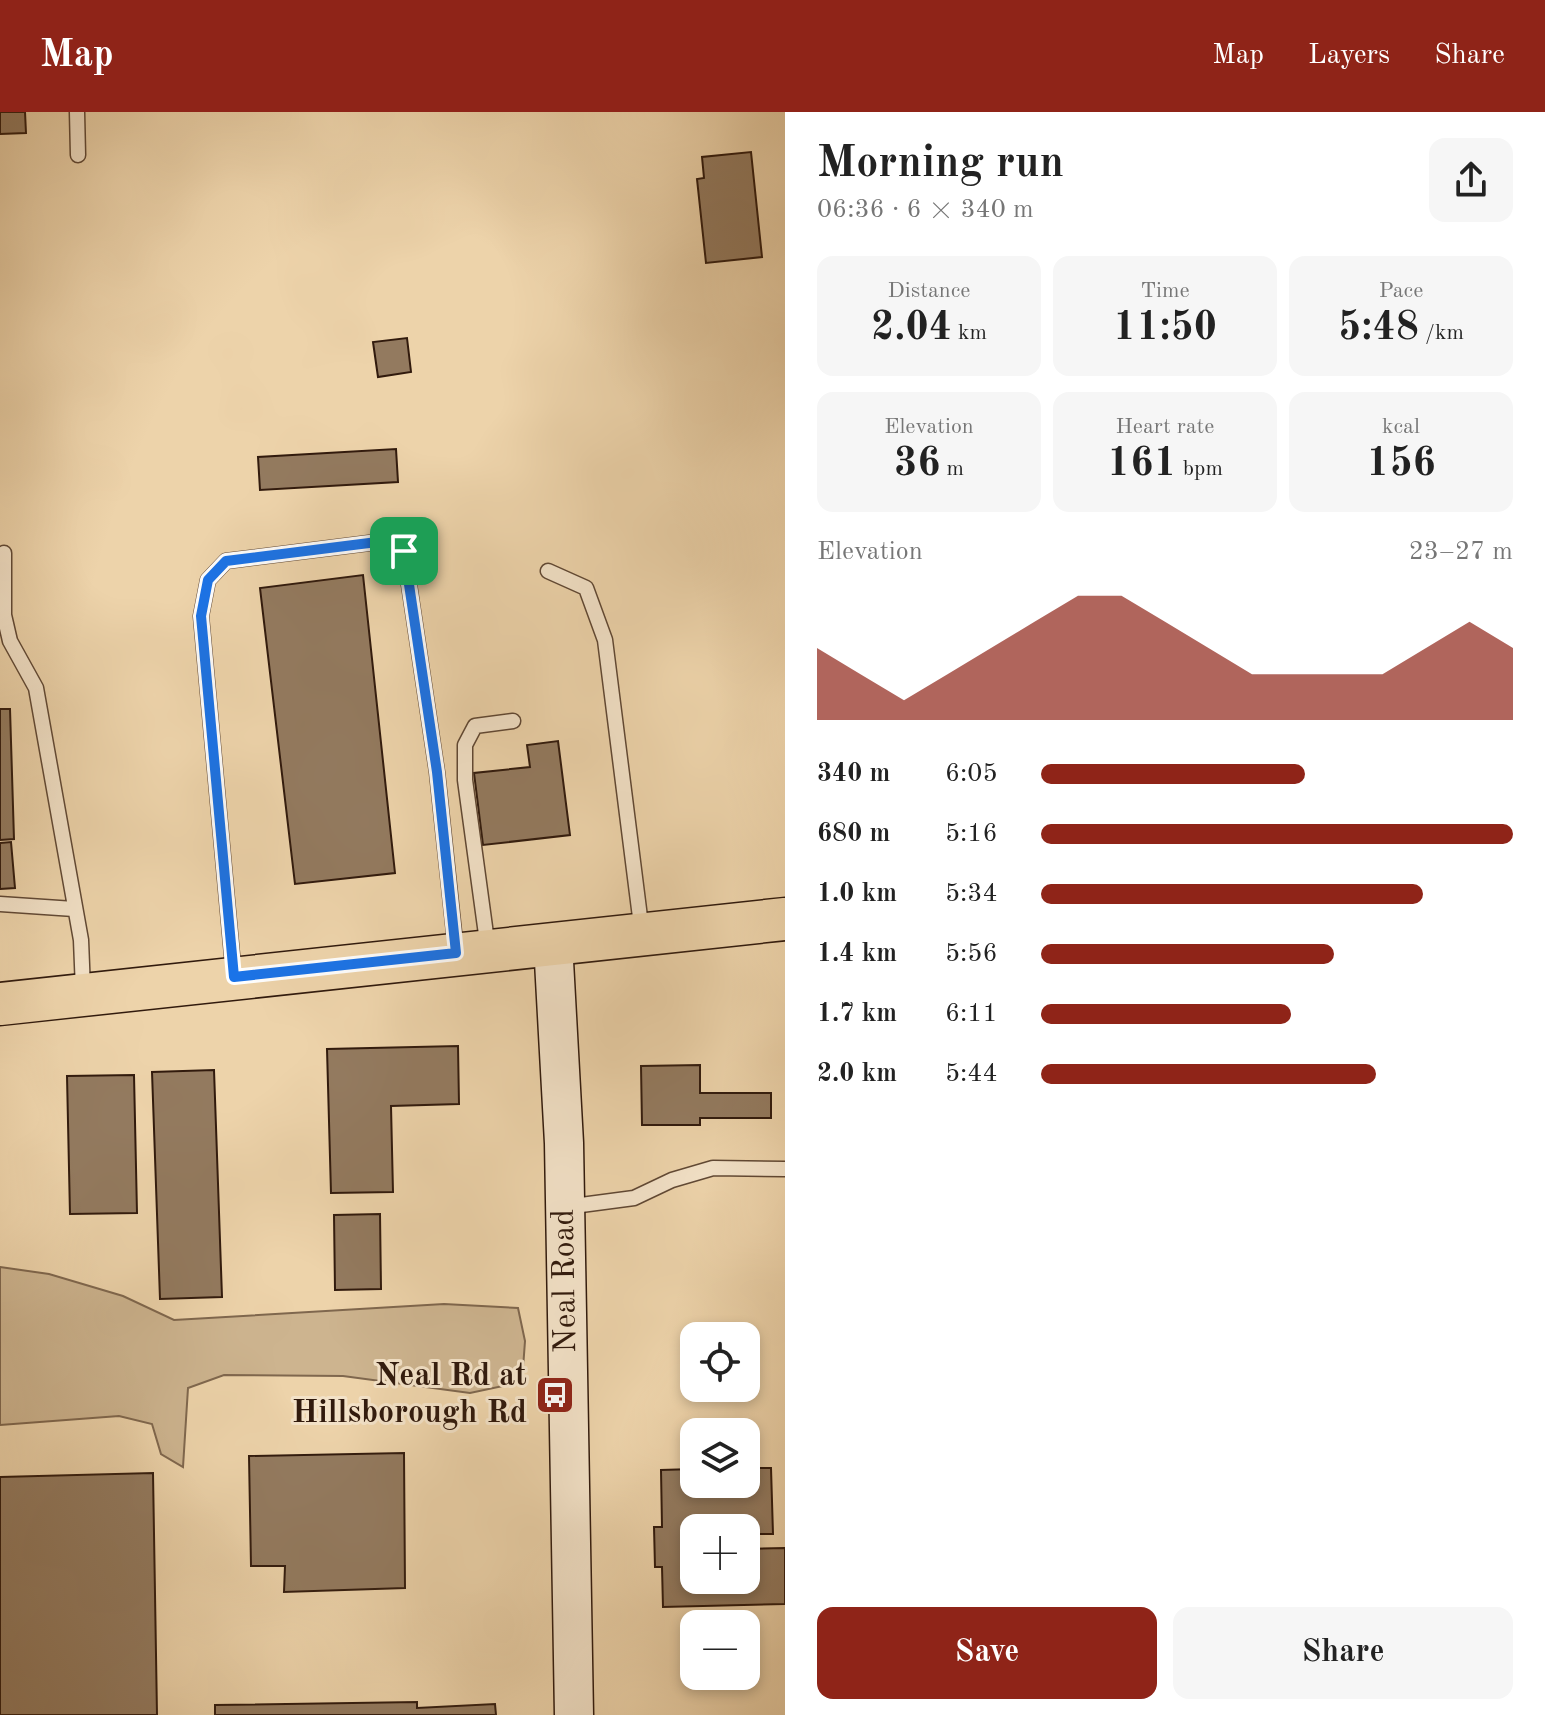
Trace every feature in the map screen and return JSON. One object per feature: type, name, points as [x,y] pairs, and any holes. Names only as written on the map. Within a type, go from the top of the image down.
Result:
[{"type":"main road","points":[[0,1004],[785,919]]},
{"type":"street","name":"Neal Road","points":[[553,943],[565,1207],[574,1715]]},
{"type":"lane","points":[[77,112],[78,155]]},
{"type":"lane","points":[[234,977],[201,616],[208,580],[226,561],[385,541],[404,551],[437,772],[472,952]]},
{"type":"lane","points":[[4,553],[4,615],[10,641],[36,688],[81,940],[83,995]]},
{"type":"lane","points":[[548,571],[586,588],[605,640],[642,933]]},
{"type":"lane","points":[[472,952],[465,745],[475,726],[513,721]]},
{"type":"lane","points":[[0,904],[74,909]]},
{"type":"lane","points":[[565,1207],[634,1198],[672,1180],[713,1168],[785,1169]]},
{"type":"shaded area","points":[[0,1267],[49,1274],[123,1296],[174,1320],[444,1304],[518,1308],[525,1341],[522,1382],[470,1393],[343,1376],[224,1375],[188,1388],[183,1467],[161,1454],[152,1424],[119,1416],[0,1425]]},
{"type":"building","points":[[0,112],[25,112],[26,133],[0,134]]},
{"type":"building","points":[[751,152],[762,257],[706,263],[697,179],[704,178],[702,157]]},
{"type":"building","points":[[407,338],[411,372],[378,377],[373,342]]},
{"type":"building","points":[[396,449],[398,482],[260,490],[258,457]]},
{"type":"building","points":[[363,575],[395,873],[295,884],[260,588]]},
{"type":"building","points":[[0,709],[10,709],[14,839],[0,840]]},
{"type":"building","points":[[558,741],[570,835],[483,845],[474,773],[530,767],[527,745]]},
{"type":"building","points":[[11,842],[15,888],[0,889],[0,843]]},
{"type":"building","points":[[458,1046],[459,1104],[391,1106],[393,1192],[331,1193],[327,1049]]},
{"type":"building","points":[[700,1065],[700,1093],[771,1093],[771,1118],[700,1118],[700,1125],[642,1125],[641,1066]]},
{"type":"building","points":[[214,1070],[222,1297],[160,1299],[152,1072]]},
{"type":"building","points":[[134,1075],[137,1213],[70,1214],[67,1076]]},
{"type":"building","points":[[380,1214],[381,1289],[335,1290],[334,1215]]},
{"type":"building","points":[[404,1453],[405,1588],[284,1592],[285,1566],[251,1566],[249,1456]]},
{"type":"building","points":[[760,1468],[771,1468],[773,1534],[760,1534],[760,1514],[680,1514],[680,1594],[760,1594],[760,1549],[785,1548],[785,1604],[663,1607],[662,1567],[655,1567],[654,1527],[662,1527],[661,1470],[680,1469],[680,1498],[760,1498]]},
{"type":"building","points":[[153,1473],[157,1715],[0,1715],[0,1477]]},
{"type":"building","points":[[417,1702],[417,1708],[495,1704],[496,1715],[215,1715],[215,1705]]},
{"type":"place","name":"Neal Rd at Hillsborough Rd","points":[[555,1395]]},
{"type":"route","points":[[385,541],[404,551],[437,772],[456,953],[234,977],[201,616],[208,580],[226,561],[385,541]]}]
